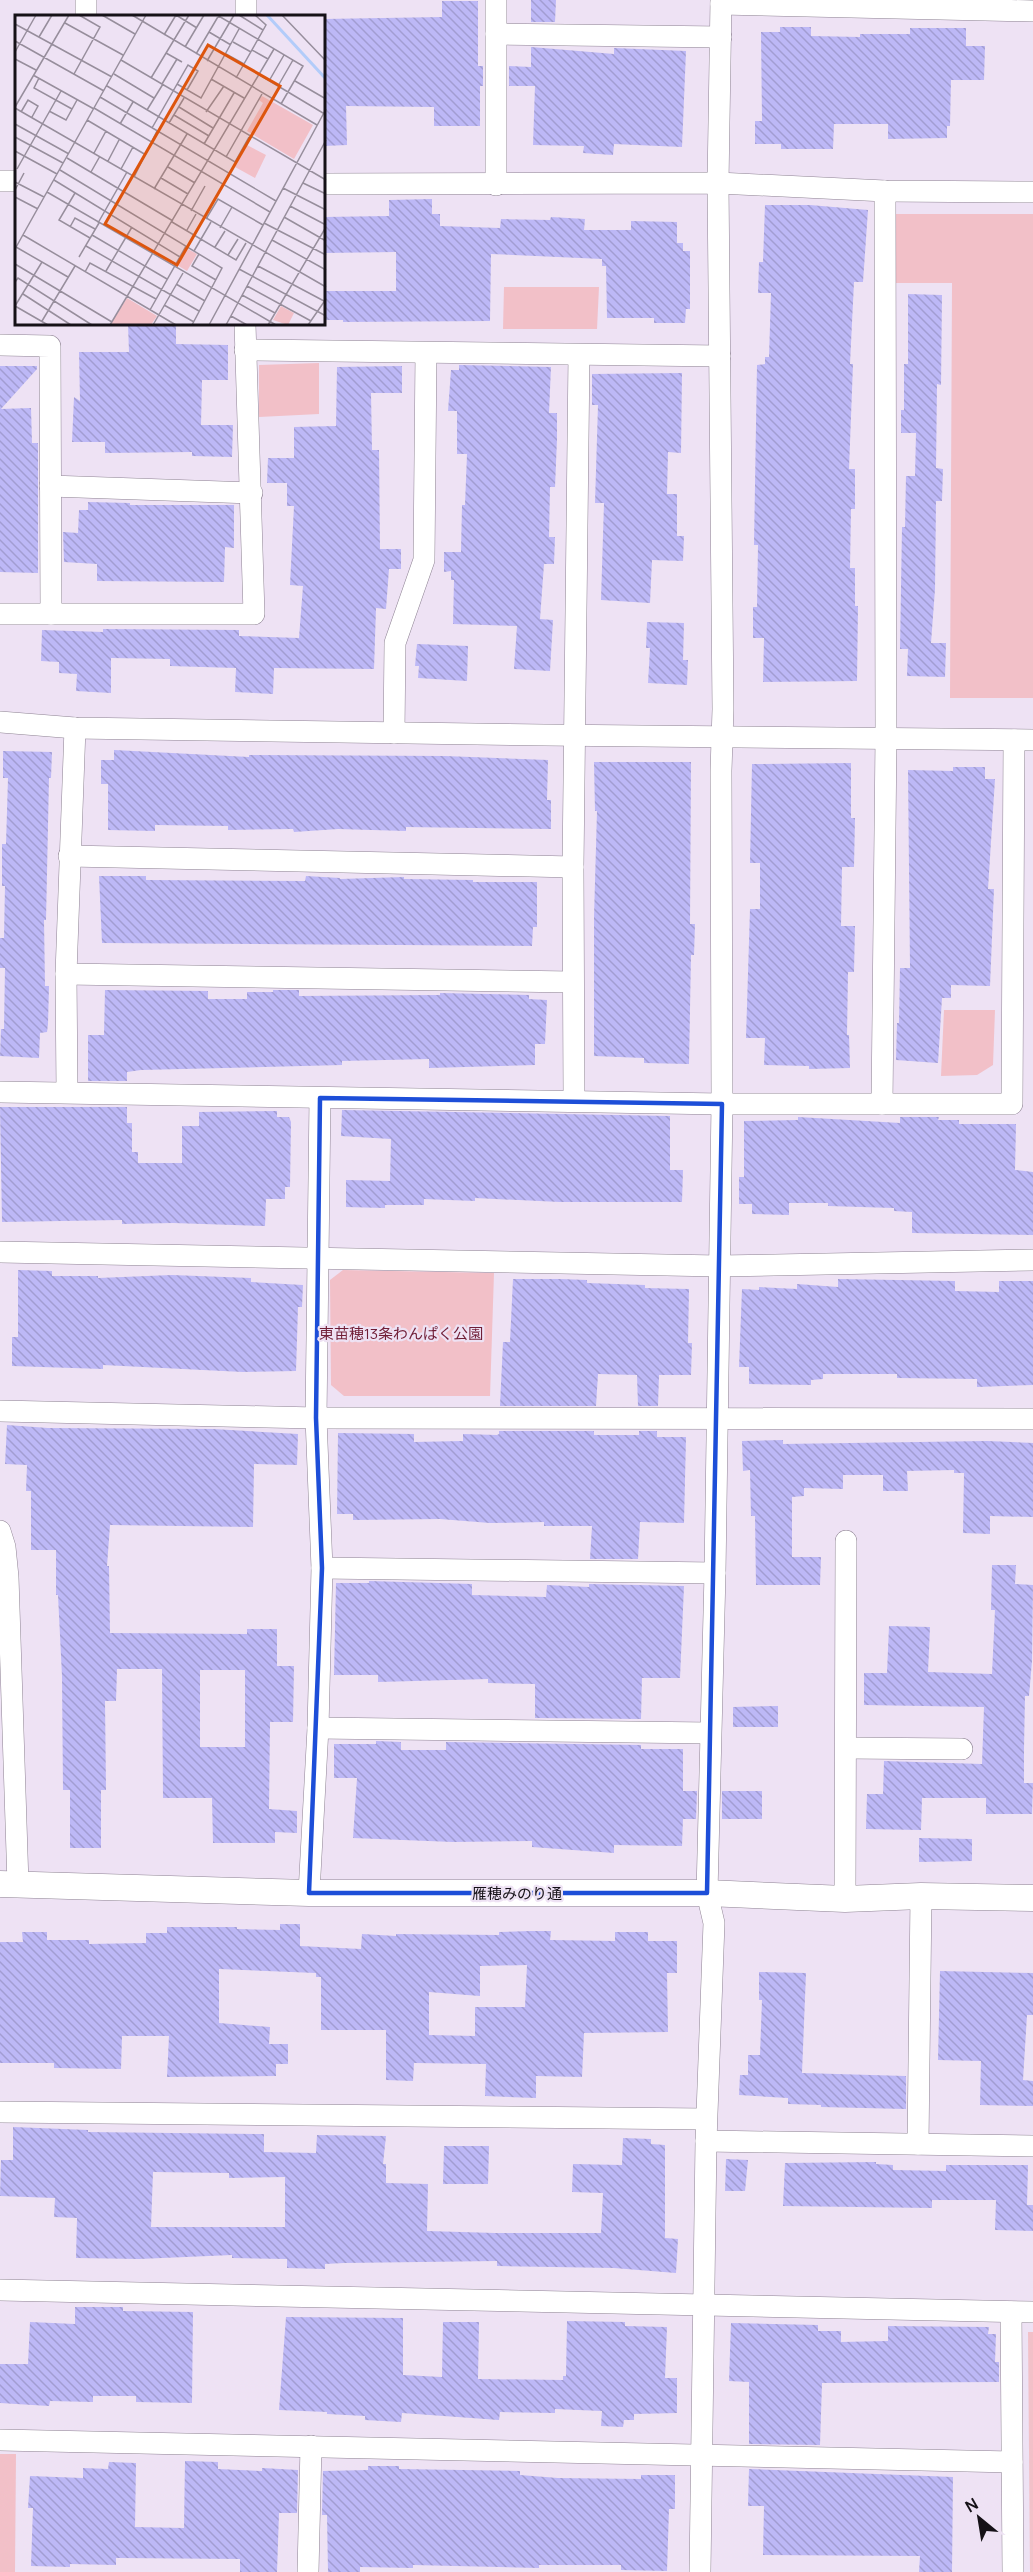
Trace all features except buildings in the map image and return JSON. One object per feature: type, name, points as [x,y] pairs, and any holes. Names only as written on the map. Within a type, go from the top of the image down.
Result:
[{"type":"street","points":[[496,0],[496,185]]},
{"type":"street","points":[[700,2572],[705,2141],[714,1923],[707,1893],[715,1574],[722,1104],[718,183],[721,2],[1007,5],[1033,10]]},
{"type":"street","points":[[496,34],[721,37]]},
{"type":"street","points":[[326,184],[718,183],[885,191],[1033,192]]},
{"type":"street","points":[[882,1104],[886,738],[885,191]]},
{"type":"street","points":[[0,615],[254,614],[245,326]]},
{"type":"street","points":[[0,345],[50,346],[51,614]]},
{"type":"street","points":[[245,350],[720,356]]},
{"type":"street","points":[[394,733],[395,643],[423,560],[426,353]]},
{"type":"street","points":[[574,1100],[572,982],[579,355]]},
{"type":"street","points":[[50,486],[252,493]]},
{"type":"street","points":[[0,722],[75,728],[575,734],[721,739],[1024,740],[1012,1104],[722,1104],[0,1092]]},
{"type":"street","points":[[67,1092],[66,974],[75,728]]},
{"type":"street","points":[[69,856],[573,867]]},
{"type":"street","points":[[66,974],[572,982]]},
{"type":"street","points":[[309,1893],[318,1728],[322,1568],[316,1418],[320,1098]]},
{"type":"street","points":[[0,1252],[718,1266],[1033,1260]]},
{"type":"street","points":[[0,1411],[316,1418],[1033,1419]]},
{"type":"street","points":[[0,1531],[5,1547],[9,1884]]},
{"type":"street","points":[[845,1899],[846,1541]]},
{"type":"street","points":[[322,1568],[715,1574]]},
{"type":"street","points":[[318,1728],[710,1733]]},
{"type":"street","points":[[846,1748],[962,1749]]},
{"type":"street","name":"雁穂みのり通","points":[[9,1884],[309,1893],[707,1893],[845,1899],[921,1896],[1033,1898]]},
{"type":"street","points":[[918,2144],[921,1896]]},
{"type":"street","points":[[0,2112],[706,2119]]},
{"type":"street","points":[[705,2141],[1033,2146]]},
{"type":"street","points":[[0,2290],[1033,2312]]},
{"type":"street","points":[[1011,2312],[1013,2572]]},
{"type":"street","points":[[0,2440],[1012,2462]]},
{"type":"street","points":[[308,2572],[311,2446]]},
{"type":"highlighted area","points":[[320,1098],[722,1104],[707,1893],[309,1893],[322,1568],[316,1418]]},
{"type":"green space","points":[[895,214],[1033,214],[1033,698],[950,698],[952,283],[895,283]]},
{"type":"green space","points":[[504,287],[599,287],[597,329],[503,329]]},
{"type":"green space","points":[[319,363],[319,414],[259,417],[259,365]]},
{"type":"green space","points":[[944,1010],[995,1010],[993,1065],[977,1075],[941,1076]]},
{"type":"green space","name":"東苗穂13条わんぱく公園","points":[[343,1270],[494,1273],[490,1396],[344,1396],[331,1385],[330,1280]]},
{"type":"green space","points":[[1028,2332],[1033,2332],[1033,2572],[1030,2572]]},
{"type":"green space","points":[[0,2454],[16,2454],[15,2572],[0,2572]]}]
